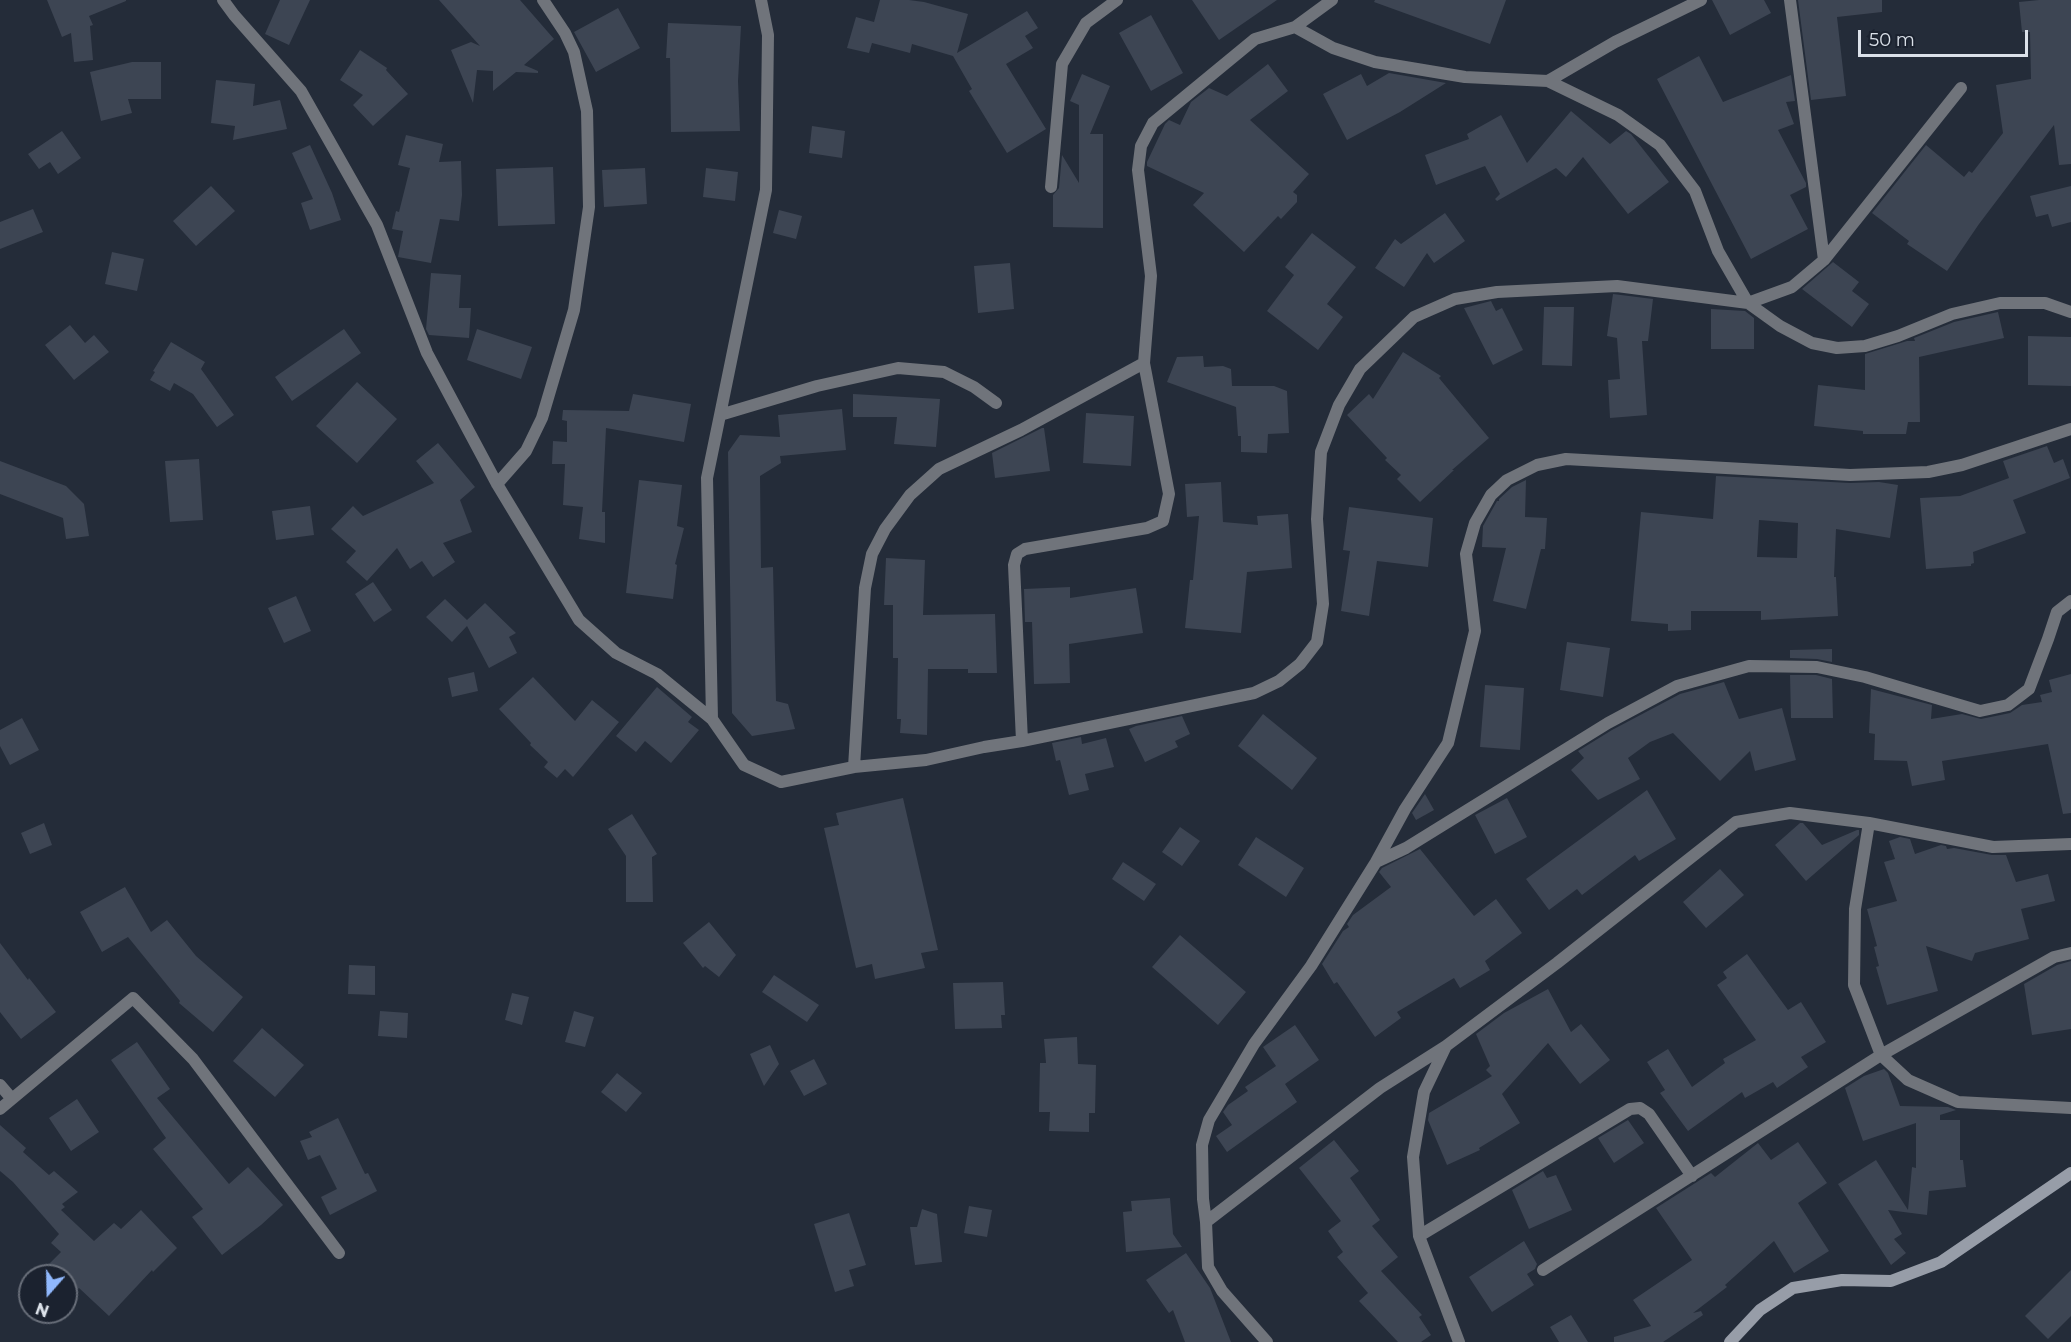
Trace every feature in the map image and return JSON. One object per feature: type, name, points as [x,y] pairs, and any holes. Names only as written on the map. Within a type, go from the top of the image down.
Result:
[{"type":"main road","points":[[1730,1342],[1760,1310],[1793,1288],[1842,1280],[1891,1281],[1941,1262],[2071,1173]]},
{"type":"street","points":[[223,0],[301,91],[377,225],[427,353],[498,484],[579,620],[616,653],[657,674],[712,719],[744,765],[781,782],[854,767],[926,760],[1022,741],[1254,693],[1279,681],[1300,664],[1317,642],[1323,604],[1317,519],[1321,452],[1339,405],[1360,369],[1414,317],[1455,299],[1497,292],[1617,286],[1748,303],[1792,287],[1824,260],[1961,88]]},
{"type":"street","points":[[498,484],[526,451],[542,418],[574,310],[590,207],[587,111],[574,52],[565,33],[543,0]]},
{"type":"street","points":[[712,719],[707,478],[766,190],[768,35],[761,0]]},
{"type":"street","points":[[1051,187],[1062,64],[1086,23],[1118,0]]},
{"type":"street","points":[[1022,741],[1014,565],[1017,555],[1025,549],[1147,528],[1163,521],[1169,494],[1144,363],[1151,276],[1138,170],[1141,146],[1153,123],[1255,39],[1295,27],[1332,0]]},
{"type":"street","points":[[1548,81],[1615,42],[1701,0]]},
{"type":"street","points":[[1790,0],[1824,260]]},
{"type":"street","points":[[1295,27],[1333,48],[1375,62],[1466,76],[1548,81],[1618,115],[1660,145],[1695,191],[1718,251],[1748,303],[1780,326],[1812,343],[1837,348],[1865,346],[1898,336],[1952,314],[2000,303],[2045,303],[2071,312]]},
{"type":"street","points":[[854,767],[865,588],[872,554],[897,512],[910,495],[939,469],[1021,430],[1144,363]]},
{"type":"street","points":[[720,415],[817,386],[898,368],[944,372],[974,387],[996,404]]},
{"type":"street","points":[[1267,1342],[1222,1291],[1208,1266],[1202,1145],[1209,1120],[1254,1044],[1311,966],[1376,862],[1405,809],[1448,743],[1475,631],[1466,554],[1475,523],[1491,495],[1507,480],[1537,465],[1566,459],[1850,475],[1928,472],[1962,465],[2071,429]]},
{"type":"street","points":[[1376,862],[1406,848],[1608,723],[1677,686],[1749,666],[1817,667],[1865,677],[1980,711],[2008,705],[2029,689],[2057,612],[2071,601]]},
{"type":"street","points":[[1206,1222],[1380,1088],[1446,1046],[1557,963],[1736,822],[1790,813],[1869,823],[1993,847],[2071,844]]},
{"type":"street","points":[[1869,823],[1855,909],[1854,986],[1881,1055],[1908,1080],[1958,1102],[2071,1108]]},
{"type":"street","points":[[1543,1270],[1881,1055],[2054,957],[2071,953]]},
{"type":"street","points":[[0,1109],[133,998],[193,1059],[339,1253]]},
{"type":"street","points":[[1446,1046],[1424,1092],[1413,1157],[1419,1236],[1459,1342]]},
{"type":"street","points":[[0,1085],[12,1099]]},
{"type":"street","points":[[1419,1236],[1630,1108],[1640,1108],[1649,1114],[1692,1176]]},
{"type":"building","points":[[47,0],[126,1],[89,16],[93,25],[90,26],[93,60],[74,62],[71,33],[62,37]]},
{"type":"building","points":[[280,0],[310,0],[289,45],[265,34]]},
{"type":"building","points":[[439,0],[520,0],[554,39],[524,65],[538,73],[516,72],[493,91],[493,71],[477,70],[473,103],[451,50],[471,42],[480,46]]},
{"type":"building","points":[[880,0],[924,2],[968,14],[957,53],[1027,11],[1038,28],[1025,36],[1033,48],[1006,64],[1046,129],[1007,153],[969,91],[972,89],[953,56],[912,44],[910,53],[872,43],[869,53],[847,48],[856,17],[874,22]]},
{"type":"building","points":[[1192,0],[1277,0],[1219,40]]},
{"type":"building","points":[[1375,0],[1506,0],[1490,44],[1374,2]]},
{"type":"building","points":[[1712,0],[1764,0],[1771,13],[1730,35]]},
{"type":"building","points":[[1798,0],[1882,0],[1882,12],[1837,17],[1846,96],[1811,100]]},
{"type":"building","points":[[2071,0],[2071,164],[2059,165],[2054,125],[1979,224],[1947,271],[1907,244],[1909,241],[1872,213],[1926,145],[1964,177],[1969,171],[1972,173],[2003,133],[1996,85],[2031,79],[2030,32],[2022,32],[2019,2]]},
{"type":"building","points":[[618,8],[640,48],[596,72],[574,32]]},
{"type":"building","points":[[1151,15],[1183,73],[1151,91],[1119,33]]},
{"type":"building","points":[[668,23],[741,26],[738,81],[740,131],[671,132],[670,58],[666,58]]},
{"type":"building","points":[[360,50],[387,68],[386,70],[408,94],[373,126],[353,105],[363,95],[340,80]]},
{"type":"building","points":[[1699,56],[1723,102],[1791,75],[1795,101],[1786,102],[1794,124],[1778,130],[1806,183],[1806,187],[1790,195],[1808,229],[1751,259],[1657,79]]},
{"type":"building","points":[[132,62],[161,62],[161,99],[128,99],[132,113],[101,121],[90,72]]},
{"type":"building","points":[[1268,64],[1288,91],[1250,120],[1309,174],[1293,192],[1297,195],[1297,202],[1281,219],[1278,216],[1244,252],[1193,205],[1204,193],[1147,166],[1147,162],[1165,124],[1169,120],[1180,125],[1191,102],[1209,88],[1227,96]]},
{"type":"building","points":[[1389,73],[1446,83],[1400,112],[1347,140],[1323,94],[1361,74],[1367,86]]},
{"type":"building","points":[[1082,74],[1110,86],[1090,134],[1103,134],[1103,228],[1053,227],[1053,195],[1059,188],[1062,155],[1079,183],[1079,105],[1070,101]]},
{"type":"building","points":[[216,80],[255,84],[253,106],[280,100],[287,129],[233,140],[235,126],[211,123]]},
{"type":"building","points":[[1571,111],[1610,144],[1626,131],[1631,134],[1669,182],[1628,214],[1583,157],[1566,177],[1556,168],[1497,201],[1495,199],[1500,194],[1485,166],[1436,185],[1425,155],[1469,139],[1467,134],[1501,115],[1527,163]]},
{"type":"building","points":[[812,126],[845,131],[842,158],[809,153]]},
{"type":"building","points":[[62,131],[81,158],[58,174],[50,162],[39,169],[28,154]]},
{"type":"building","points":[[406,135],[443,144],[439,162],[461,161],[462,195],[459,221],[440,219],[431,263],[398,257],[403,231],[392,229],[396,211],[399,212],[410,168],[398,165]]},
{"type":"building","points":[[310,145],[332,193],[341,220],[310,230],[301,203],[313,199],[292,153]]},
{"type":"building","points":[[553,167],[555,224],[498,226],[496,169]]},
{"type":"building","points":[[645,168],[647,204],[604,207],[602,170]]},
{"type":"building","points":[[706,168],[738,172],[735,201],[703,197]]},
{"type":"building","points":[[211,186],[235,211],[196,246],[173,221]]},
{"type":"building","points":[[2071,186],[2071,222],[2052,227],[2048,214],[2036,217],[2030,196]]},
{"type":"building","points":[[33,209],[43,232],[0,249],[0,222]]},
{"type":"building","points":[[779,210],[802,216],[796,239],[773,233]]},
{"type":"building","points":[[1445,213],[1465,241],[1434,263],[1427,253],[1404,287],[1375,268],[1395,239],[1401,244]]},
{"type":"building","points":[[1312,233],[1356,267],[1327,304],[1343,317],[1318,350],[1267,311],[1294,275],[1285,267]]},
{"type":"building","points":[[112,252],[144,259],[137,291],[105,284]]},
{"type":"building","points":[[1833,262],[1859,282],[1852,291],[1869,304],[1852,327],[1802,289]]},
{"type":"building","points":[[1010,263],[1014,309],[978,313],[974,266]]},
{"type":"building","points":[[431,273],[461,275],[459,308],[471,308],[469,338],[429,335],[426,329]]},
{"type":"building","points":[[1613,294],[1653,299],[1648,341],[1642,341],[1647,415],[1610,418],[1608,380],[1620,379],[1617,338],[1607,336]]},
{"type":"building","points":[[1491,301],[1496,311],[1502,308],[1523,350],[1493,365],[1464,308]]},
{"type":"building","points":[[1544,307],[1574,307],[1572,366],[1542,365]]},
{"type":"building","points":[[1711,309],[1745,311],[1754,318],[1754,349],[1711,349]]},
{"type":"building","points":[[1998,312],[2004,338],[1919,357],[1920,422],[1908,422],[1906,434],[1863,434],[1863,431],[1814,426],[1818,385],[1865,390],[1865,354],[1907,341],[1915,341],[1914,338],[1954,322]]},
{"type":"building","points":[[70,325],[85,343],[94,335],[109,352],[74,380],[45,345]]},
{"type":"building","points":[[344,329],[361,353],[292,401],[275,377]]},
{"type":"building","points":[[477,329],[532,347],[521,379],[467,360]]},
{"type":"building","points":[[2028,336],[2071,337],[2071,386],[2028,385]]},
{"type":"building","points":[[171,342],[205,362],[201,369],[234,415],[217,427],[193,394],[174,383],[170,391],[150,380]]},
{"type":"building","points":[[1403,352],[1441,376],[1439,378],[1489,438],[1420,502],[1397,479],[1401,475],[1385,460],[1387,458],[1347,415],[1369,394],[1373,399]]},
{"type":"building","points":[[1203,356],[1204,367],[1223,366],[1231,369],[1232,386],[1274,386],[1287,391],[1289,433],[1268,434],[1267,453],[1241,452],[1236,407],[1167,382],[1177,357]]},
{"type":"building","points":[[357,382],[397,419],[357,463],[316,426]]},
{"type":"building","points":[[633,394],[691,404],[684,442],[606,428],[602,512],[605,512],[605,543],[579,539],[583,507],[563,505],[565,464],[552,464],[553,441],[567,442],[567,421],[562,420],[563,410],[629,411]]},
{"type":"building","points":[[853,394],[940,399],[936,447],[894,444],[897,417],[853,417]]},
{"type":"building","points":[[842,409],[846,450],[780,456],[781,463],[760,476],[761,568],[773,567],[776,701],[788,704],[795,729],[752,736],[732,713],[728,452],[740,435],[780,437],[778,415]]},
{"type":"building","points":[[1086,413],[1134,416],[1131,466],[1083,463]]},
{"type":"building","points":[[1044,428],[1050,471],[995,478],[992,453]]},
{"type":"building","points":[[438,443],[475,487],[460,500],[472,532],[443,543],[455,562],[433,577],[422,561],[410,569],[397,548],[367,581],[346,562],[356,551],[331,529],[353,506],[363,516],[434,483],[416,461]]},
{"type":"building","points":[[2047,446],[2054,463],[2063,459],[2070,478],[2013,500],[2026,533],[1973,552],[1974,563],[1971,566],[1926,569],[1920,498],[1960,496],[2009,478],[2003,461]]},
{"type":"building","points":[[199,459],[203,520],[170,522],[165,461]]},
{"type":"building","points":[[0,461],[66,486],[84,504],[89,536],[66,539],[63,518],[0,494]]},
{"type":"building","points":[[1716,476],[1850,483],[1879,482],[1898,485],[1890,538],[1836,529],[1834,577],[1836,577],[1838,616],[1761,620],[1761,611],[1691,611],[1691,630],[1668,631],[1668,624],[1631,621],[1641,512],[1713,519]],"holes":[[[1759,520],[1798,523],[1797,558],[1757,557]]]},
{"type":"building","points":[[639,480],[682,485],[677,526],[684,528],[675,564],[677,565],[673,599],[626,593]]},
{"type":"building","points":[[1526,480],[1525,517],[1547,518],[1545,549],[1541,549],[1526,609],[1493,601],[1506,548],[1482,547],[1483,526],[1497,501],[1512,487]]},
{"type":"building","points":[[1221,482],[1223,522],[1258,525],[1257,516],[1288,514],[1292,568],[1247,572],[1241,633],[1185,628],[1190,580],[1193,580],[1199,516],[1187,517],[1185,484]]},
{"type":"building","points":[[310,506],[314,535],[276,540],[272,511]]},
{"type":"building","points":[[1349,507],[1433,518],[1428,567],[1377,561],[1369,616],[1341,611],[1350,551],[1343,550]]},
{"type":"building","points":[[886,558],[925,560],[923,615],[995,614],[997,673],[968,673],[968,669],[928,669],[927,735],[900,733],[901,719],[897,719],[898,658],[893,658],[893,605],[884,605]]},
{"type":"building","points":[[373,582],[392,610],[374,622],[355,594]]},
{"type":"building","points":[[1070,587],[1070,598],[1136,588],[1143,633],[1069,644],[1070,683],[1034,684],[1032,622],[1025,622],[1024,589]]},
{"type":"building","points":[[296,596],[311,631],[284,643],[268,608]]},
{"type":"building","points":[[445,599],[467,620],[485,603],[516,633],[509,637],[517,653],[489,668],[467,626],[452,642],[426,617]]},
{"type":"building","points":[[1567,642],[1610,648],[1603,697],[1560,690]]},
{"type":"building","points":[[1832,649],[1832,662],[1790,658],[1790,650]]},
{"type":"building","points":[[474,672],[478,691],[452,697],[448,678]]},
{"type":"building","points":[[2071,674],[2071,813],[2063,814],[2048,744],[1942,761],[1945,780],[1912,786],[1907,761],[1874,760],[1875,734],[1869,733],[1871,689],[1932,705],[1931,719],[1962,714],[1981,719],[2010,713],[2022,705],[2042,702],[2040,695],[2052,692],[2049,680]]},
{"type":"building","points":[[1790,675],[1816,675],[1832,679],[1833,718],[1791,718]]},
{"type":"building","points":[[533,677],[575,721],[592,700],[619,722],[573,777],[565,769],[557,778],[544,767],[548,762],[499,709]]},
{"type":"building","points":[[1724,682],[1739,719],[1782,708],[1796,760],[1755,771],[1750,751],[1720,781],[1673,733],[1650,742],[1628,758],[1640,779],[1598,800],[1571,770],[1584,758],[1578,751],[1612,730],[1680,694]]},
{"type":"building","points":[[1485,685],[1524,688],[1520,750],[1480,747]]},
{"type":"building","points":[[657,687],[692,717],[688,722],[699,730],[671,763],[645,741],[636,752],[616,736]]},
{"type":"building","points":[[1263,714],[1317,758],[1292,790],[1238,746]]},
{"type":"building","points":[[1182,716],[1190,734],[1175,741],[1178,747],[1145,762],[1129,729]]},
{"type":"building","points":[[22,718],[39,750],[10,765],[0,746],[0,730]]},
{"type":"building","points":[[1081,737],[1082,744],[1106,738],[1114,767],[1085,774],[1089,790],[1069,795],[1060,760],[1056,761],[1052,743]]},
{"type":"building","points":[[1647,790],[1676,839],[1639,861],[1635,855],[1582,895],[1577,889],[1549,910],[1526,879]]},
{"type":"building","points":[[1425,794],[1434,810],[1416,820],[1412,813]]},
{"type":"building","points":[[903,798],[938,950],[921,953],[925,968],[875,979],[872,964],[856,968],[824,828],[839,825],[836,813]]},
{"type":"building","points":[[1507,798],[1527,837],[1495,854],[1475,815]]},
{"type":"building","points":[[632,814],[657,854],[652,857],[653,902],[626,902],[626,856],[608,829]]},
{"type":"building","points":[[44,823],[52,845],[30,854],[21,833]]},
{"type":"building","points":[[1800,823],[1803,823],[1822,845],[1857,830],[1859,830],[1859,835],[1806,881],[1775,845]]},
{"type":"building","points":[[1180,827],[1200,841],[1182,866],[1162,852]]},
{"type":"building","points":[[1256,837],[1304,868],[1286,897],[1238,865]]},
{"type":"building","points":[[1900,837],[1910,839],[1915,854],[1941,845],[1946,846],[1947,849],[2006,855],[2016,882],[2048,874],[2055,901],[2021,909],[2029,939],[1975,953],[1972,961],[1926,946],[1938,991],[1887,1005],[1876,967],[1879,966],[1874,947],[1877,946],[1867,909],[1897,901],[1884,862],[1895,859],[1889,841]]},
{"type":"building","points":[[1420,849],[1474,916],[1496,899],[1522,933],[1485,961],[1490,970],[1460,988],[1454,978],[1397,1012],[1401,1018],[1375,1037],[1337,982],[1334,984],[1322,964],[1343,931],[1349,927],[1347,924],[1353,915],[1391,887],[1379,872],[1382,868]]},
{"type":"building","points":[[1123,862],[1156,884],[1144,901],[1112,879]]},
{"type":"building","points":[[1720,869],[1744,895],[1706,928],[1683,902]]},
{"type":"building","points":[[125,887],[151,932],[167,920],[196,956],[243,997],[213,1032],[179,1003],[180,1001],[128,937],[102,952],[80,912]]},
{"type":"building","points":[[709,922],[736,955],[719,977],[705,966],[703,968],[683,943]]},
{"type":"building","points":[[1180,935],[1246,992],[1218,1025],[1152,967]]},
{"type":"building","points":[[0,943],[56,1012],[21,1039],[0,1012]]},
{"type":"building","points":[[1747,954],[1788,1010],[1801,1002],[1826,1042],[1801,1057],[1808,1067],[1777,1088],[1773,1082],[1745,1098],[1742,1092],[1688,1131],[1660,1093],[1665,1090],[1647,1062],[1668,1049],[1692,1087],[1725,1063],[1723,1059],[1756,1040],[1717,985],[1727,978],[1723,972]]},
{"type":"building","points":[[2071,961],[2071,1029],[2032,1035],[2024,984],[2057,965]]},
{"type":"building","points":[[349,965],[375,966],[375,995],[348,994]]},
{"type":"building","points":[[774,975],[819,1005],[807,1022],[762,992]]},
{"type":"building","points":[[1003,982],[1005,1015],[1001,1015],[1002,1028],[955,1029],[953,983]]},
{"type":"building","points":[[1548,989],[1571,1032],[1581,1024],[1610,1060],[1580,1084],[1548,1043],[1502,1094],[1520,1123],[1479,1148],[1480,1150],[1447,1165],[1428,1120],[1429,1113],[1492,1076],[1486,1070],[1490,1066],[1476,1034],[1504,1013]]},
{"type":"building","points":[[512,993],[529,997],[522,1025],[505,1020]]},
{"type":"building","points":[[380,1011],[408,1013],[407,1038],[378,1036]]},
{"type":"building","points":[[574,1011],[594,1017],[585,1047],[565,1042]]},
{"type":"building","points":[[1295,1025],[1319,1060],[1285,1084],[1297,1102],[1227,1152],[1216,1136],[1232,1125],[1223,1112],[1228,1105],[1248,1091],[1245,1087],[1276,1066],[1263,1047]]},
{"type":"building","points":[[262,1028],[304,1065],[275,1097],[233,1061]]},
{"type":"building","points":[[1077,1037],[1078,1064],[1096,1065],[1095,1113],[1089,1113],[1089,1132],[1049,1131],[1050,1112],[1039,1112],[1040,1063],[1046,1063],[1044,1039]]},
{"type":"building","points":[[137,1042],[170,1089],[157,1098],[229,1184],[248,1167],[283,1205],[222,1255],[192,1217],[203,1209],[153,1149],[166,1138],[111,1060]]},
{"type":"building","points":[[770,1045],[779,1064],[764,1086],[750,1054]]},
{"type":"building","points":[[814,1059],[827,1084],[804,1096],[790,1071]]},
{"type":"building","points":[[1884,1069],[1888,1073],[1900,1106],[1948,1107],[1956,1110],[1940,1115],[1940,1120],[1960,1120],[1960,1160],[1963,1160],[1966,1187],[1929,1191],[1927,1215],[1888,1210],[1902,1234],[1894,1239],[1906,1253],[1891,1265],[1838,1184],[1876,1160],[1908,1210],[1912,1167],[1916,1168],[1916,1123],[1863,1141],[1845,1088],[1864,1076]]},
{"type":"building","points":[[617,1073],[642,1093],[626,1112],[601,1092]]},
{"type":"building","points":[[77,1099],[99,1132],[71,1151],[49,1118]]},
{"type":"building","points":[[338,1118],[365,1174],[368,1173],[377,1191],[330,1215],[321,1197],[337,1189],[320,1155],[308,1160],[300,1141],[312,1137],[309,1132]]},
{"type":"building","points":[[1628,1120],[1644,1143],[1614,1163],[1598,1138]]},
{"type":"building","points":[[0,1125],[26,1148],[23,1152],[49,1175],[54,1171],[78,1192],[62,1204],[65,1207],[61,1210],[94,1241],[114,1223],[121,1229],[141,1210],[177,1248],[153,1272],[152,1270],[109,1316],[78,1289],[78,1264],[49,1264],[61,1252],[51,1243],[59,1234],[13,1182],[0,1171]]},
{"type":"building","points":[[1334,1140],[1359,1171],[1350,1178],[1380,1220],[1372,1226],[1398,1257],[1381,1271],[1422,1315],[1419,1317],[1431,1335],[1421,1342],[1398,1342],[1359,1301],[1368,1293],[1337,1257],[1343,1252],[1328,1231],[1341,1221],[1299,1168]]},
{"type":"building","points":[[1798,1142],[1827,1183],[1798,1203],[1829,1251],[1794,1273],[1774,1241],[1725,1285],[1727,1287],[1693,1313],[1701,1311],[1703,1315],[1663,1342],[1614,1342],[1614,1337],[1651,1326],[1633,1300],[1692,1260],[1656,1208],[1711,1173],[1715,1177],[1758,1143],[1771,1160]]},
{"type":"building","points":[[1543,1171],[1547,1178],[1556,1175],[1572,1210],[1529,1229],[1512,1190]]},
{"type":"building","points":[[1170,1198],[1173,1234],[1182,1247],[1126,1252],[1123,1212],[1132,1211],[1131,1201]]},
{"type":"building","points":[[969,1206],[992,1210],[987,1237],[964,1233]]},
{"type":"building","points":[[922,1209],[937,1214],[942,1262],[915,1265],[910,1227],[917,1227]]},
{"type":"building","points":[[849,1213],[866,1265],[849,1270],[854,1286],[835,1292],[814,1224]]},
{"type":"building","points":[[1524,1241],[1537,1264],[1535,1269],[1527,1274],[1534,1285],[1492,1312],[1469,1277]]},
{"type":"building","points":[[1186,1253],[1210,1288],[1231,1342],[1185,1342],[1173,1310],[1169,1313],[1146,1280]]},
{"type":"building","points":[[2071,1270],[2071,1316],[2048,1339],[2025,1316]]},
{"type":"building","points":[[1571,1315],[1588,1342],[1559,1342],[1550,1327]]}]
